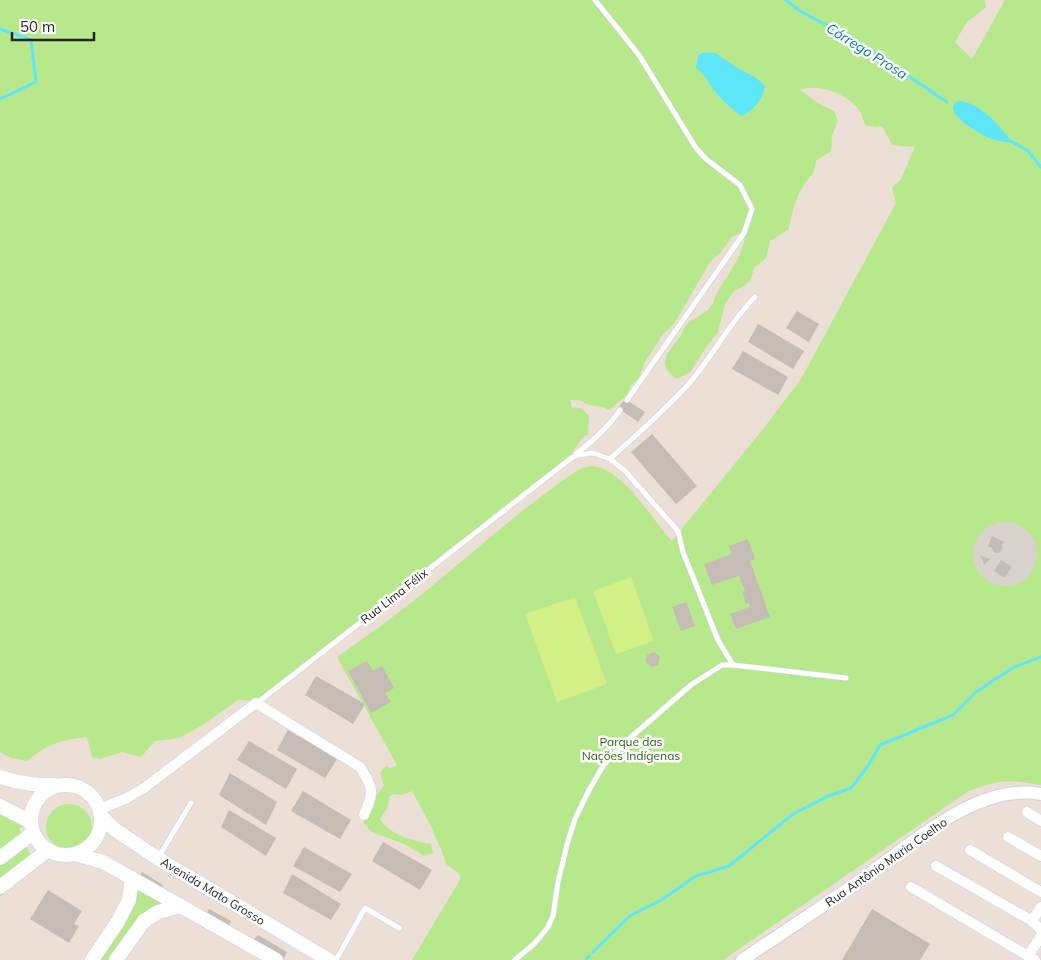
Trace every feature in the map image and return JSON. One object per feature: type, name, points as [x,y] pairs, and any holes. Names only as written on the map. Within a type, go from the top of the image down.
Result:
[{"type":"main road","points":[[0,777],[36,786],[75,786],[89,792],[96,800],[101,813],[101,827],[98,836],[92,844],[84,851],[74,854]]},
{"type":"main road","points":[[60,785],[46,791],[35,802],[31,812],[32,828],[39,843],[56,854],[74,854],[103,862],[276,960]]},
{"type":"main road","points":[[0,806],[32,828]]},
{"type":"main road","name":"Avenida Mato Grosso","points":[[101,813],[114,830],[321,958]]},
{"type":"main road","points":[[0,858],[32,828]]},
{"type":"main road","points":[[0,887],[48,850]]},
{"type":"main road","points":[[92,960],[117,923],[129,900],[132,878]]},
{"type":"main road","points":[[116,960],[144,922],[158,912],[181,906]]},
{"type":"street","name":"Rua Lima Félix","points":[[101,813],[144,788],[256,703]]},
{"type":"street","points":[[256,703],[360,767],[371,783],[372,796],[364,815]]},
{"type":"street","name":"Rua Antônio Maria Coelho","points":[[742,960],[858,882],[946,819],[975,804],[999,795],[1029,792],[1041,794]]},
{"type":"street","points":[[1027,812],[1041,821]]},
{"type":"street","points":[[1008,837],[1041,856]]},
{"type":"street","points":[[970,850],[1041,892]]},
{"type":"street","points":[[936,866],[1032,921],[1041,930]]},
{"type":"street","points":[[912,887],[1032,958],[1041,936]]},
{"type":"street","points":[[1032,921],[1041,907]]},
{"type":"lane","points":[[595,0],[639,55],[696,148],[706,159],[740,185],[752,209],[744,233],[627,400]]},
{"type":"lane","points":[[610,459],[685,389],[710,358],[742,310],[755,297]]},
{"type":"lane","points":[[570,459],[599,436],[611,424],[620,410]]},
{"type":"lane","name":"Rua Lima Félix","points":[[256,703],[570,459],[577,455],[593,453],[610,459],[625,471],[678,531],[683,552],[714,631],[725,654],[733,665]]},
{"type":"lane","points":[[515,960],[534,943],[548,926],[553,916],[558,882],[568,841],[582,806],[603,766],[622,745],[691,685],[722,665],[846,678]]},
{"type":"lane","points":[[157,858],[191,803]]},
{"type":"lane","points":[[336,960],[365,908],[399,928]]},
{"type":"green space","name":"Parque das Nações Indígenas","points":[[0,0],[984,0],[986,7],[967,22],[955,42],[972,59],[1005,0],[1041,0],[1041,785],[1003,781],[967,792],[723,960],[412,960],[461,878],[458,873],[446,864],[433,830],[412,791],[401,795],[393,794],[389,797],[388,807],[380,819],[390,830],[396,833],[409,839],[431,844],[433,853],[424,856],[404,844],[372,832],[363,822],[374,807],[374,800],[384,785],[380,773],[386,766],[390,768],[397,765],[337,657],[376,630],[542,496],[582,468],[590,466],[602,468],[613,474],[635,495],[672,541],[801,379],[896,203],[892,188],[901,179],[915,147],[892,145],[882,126],[865,125],[862,115],[854,104],[832,91],[816,88],[800,90],[818,103],[834,111],[838,121],[832,135],[831,151],[816,161],[813,172],[796,200],[789,229],[770,241],[766,258],[755,267],[750,280],[743,287],[734,291],[725,304],[718,332],[690,372],[677,379],[666,369],[665,359],[686,325],[708,310],[712,305],[740,253],[745,238],[745,231],[732,237],[720,253],[710,262],[674,324],[663,334],[645,362],[639,378],[631,386],[627,395],[609,410],[578,400],[570,400],[572,407],[582,409],[589,416],[588,434],[581,439],[569,458],[256,701],[238,700],[203,725],[179,738],[155,741],[141,757],[122,752],[100,759],[92,757],[87,737],[55,744],[41,750],[27,761],[11,758],[0,752]]},
{"type":"green space","points":[[631,577],[654,641],[616,654],[593,591]]},
{"type":"green space","points":[[575,597],[607,684],[557,702],[525,614]]},
{"type":"green space","points":[[69,804],[82,808],[88,814],[92,827],[88,840],[82,846],[69,850],[56,846],[50,840],[46,827],[50,814],[56,808]]},
{"type":"green space","points":[[0,806],[31,822],[19,829],[34,863],[0,897]]},
{"type":"green space","points":[[134,884],[166,902],[155,907],[110,960],[99,960],[123,928],[135,905]]},
{"type":"shaded area","points":[[1005,522],[1023,528],[1031,536],[1037,554],[1031,572],[1023,580],[1005,586],[987,580],[979,572],[973,554],[979,536],[987,528]]},
{"type":"water","points":[[702,53],[715,53],[755,77],[765,86],[760,100],[750,111],[742,116],[718,95],[704,75],[696,68],[698,56]]},
{"type":"water","points":[[958,101],[966,102],[982,110],[1013,143],[992,139],[964,123],[954,111],[953,106]]},
{"type":"building","points":[[797,311],[819,324],[809,342],[786,328]]},
{"type":"building","points":[[758,324],[804,351],[793,369],[748,342]]},
{"type":"building","points":[[743,351],[788,377],[778,395],[732,369]]},
{"type":"building","points":[[625,399],[645,412],[638,422],[618,408]]},
{"type":"building","points":[[652,434],[697,486],[676,504],[631,452]]},
{"type":"building","points":[[992,536],[1004,542],[999,553],[995,553],[991,547],[988,547]]},
{"type":"building","points":[[748,539],[755,559],[750,561],[770,617],[736,629],[730,614],[750,607],[749,603],[746,603],[742,592],[745,591],[739,576],[712,585],[704,564],[732,554],[729,546]]},
{"type":"building","points":[[981,556],[990,559],[984,565]]},
{"type":"building","points":[[1001,560],[1012,567],[1004,578],[994,571]]},
{"type":"building","points":[[686,602],[695,626],[681,631],[672,607]]},
{"type":"building","points":[[654,652],[660,657],[658,665],[652,667],[646,662],[647,655]]},
{"type":"building","points":[[367,661],[373,671],[382,666],[394,688],[385,693],[391,702],[371,713],[348,671]]},
{"type":"building","points":[[316,676],[365,704],[353,724],[305,695]]},
{"type":"building","points":[[288,730],[337,759],[325,778],[277,750]]},
{"type":"building","points":[[249,741],[297,769],[286,789],[237,760]]},
{"type":"building","points":[[230,773],[277,802],[266,825],[219,795]]},
{"type":"building","points":[[303,791],[351,820],[340,839],[291,811]]},
{"type":"building","points":[[229,810],[276,838],[266,856],[221,827]]},
{"type":"building","points":[[383,842],[432,870],[420,890],[372,861]]},
{"type":"building","points":[[304,847],[352,874],[340,892],[293,866]]},
{"type":"building","points":[[142,872],[163,885],[159,890],[140,878]]},
{"type":"building","points":[[292,874],[341,904],[331,920],[283,893]]},
{"type":"building","points":[[48,890],[82,911],[74,924],[79,926],[69,943],[30,919]]},
{"type":"building","points":[[209,909],[231,921],[228,927],[206,916]]},
{"type":"building","points":[[872,909],[930,944],[920,960],[842,960]]},
{"type":"building","points":[[258,935],[287,952],[284,958],[252,941]]},
{"type":"waterway","name":"Córrego Prosa","points":[[786,0],[800,11],[855,40],[947,102]]},
{"type":"waterway","points":[[0,29],[31,40],[36,82],[0,99]]},
{"type":"waterway","name":"Córrego Prosa","points":[[1009,140],[1028,151],[1041,167]]},
{"type":"waterway","points":[[593,952],[631,915],[663,899],[696,876],[729,866],[793,814],[828,796],[851,788],[868,766],[880,745],[953,715],[976,692],[1014,667],[1041,657]]},
{"type":"waterway","points":[[586,960],[589,956]]}]
